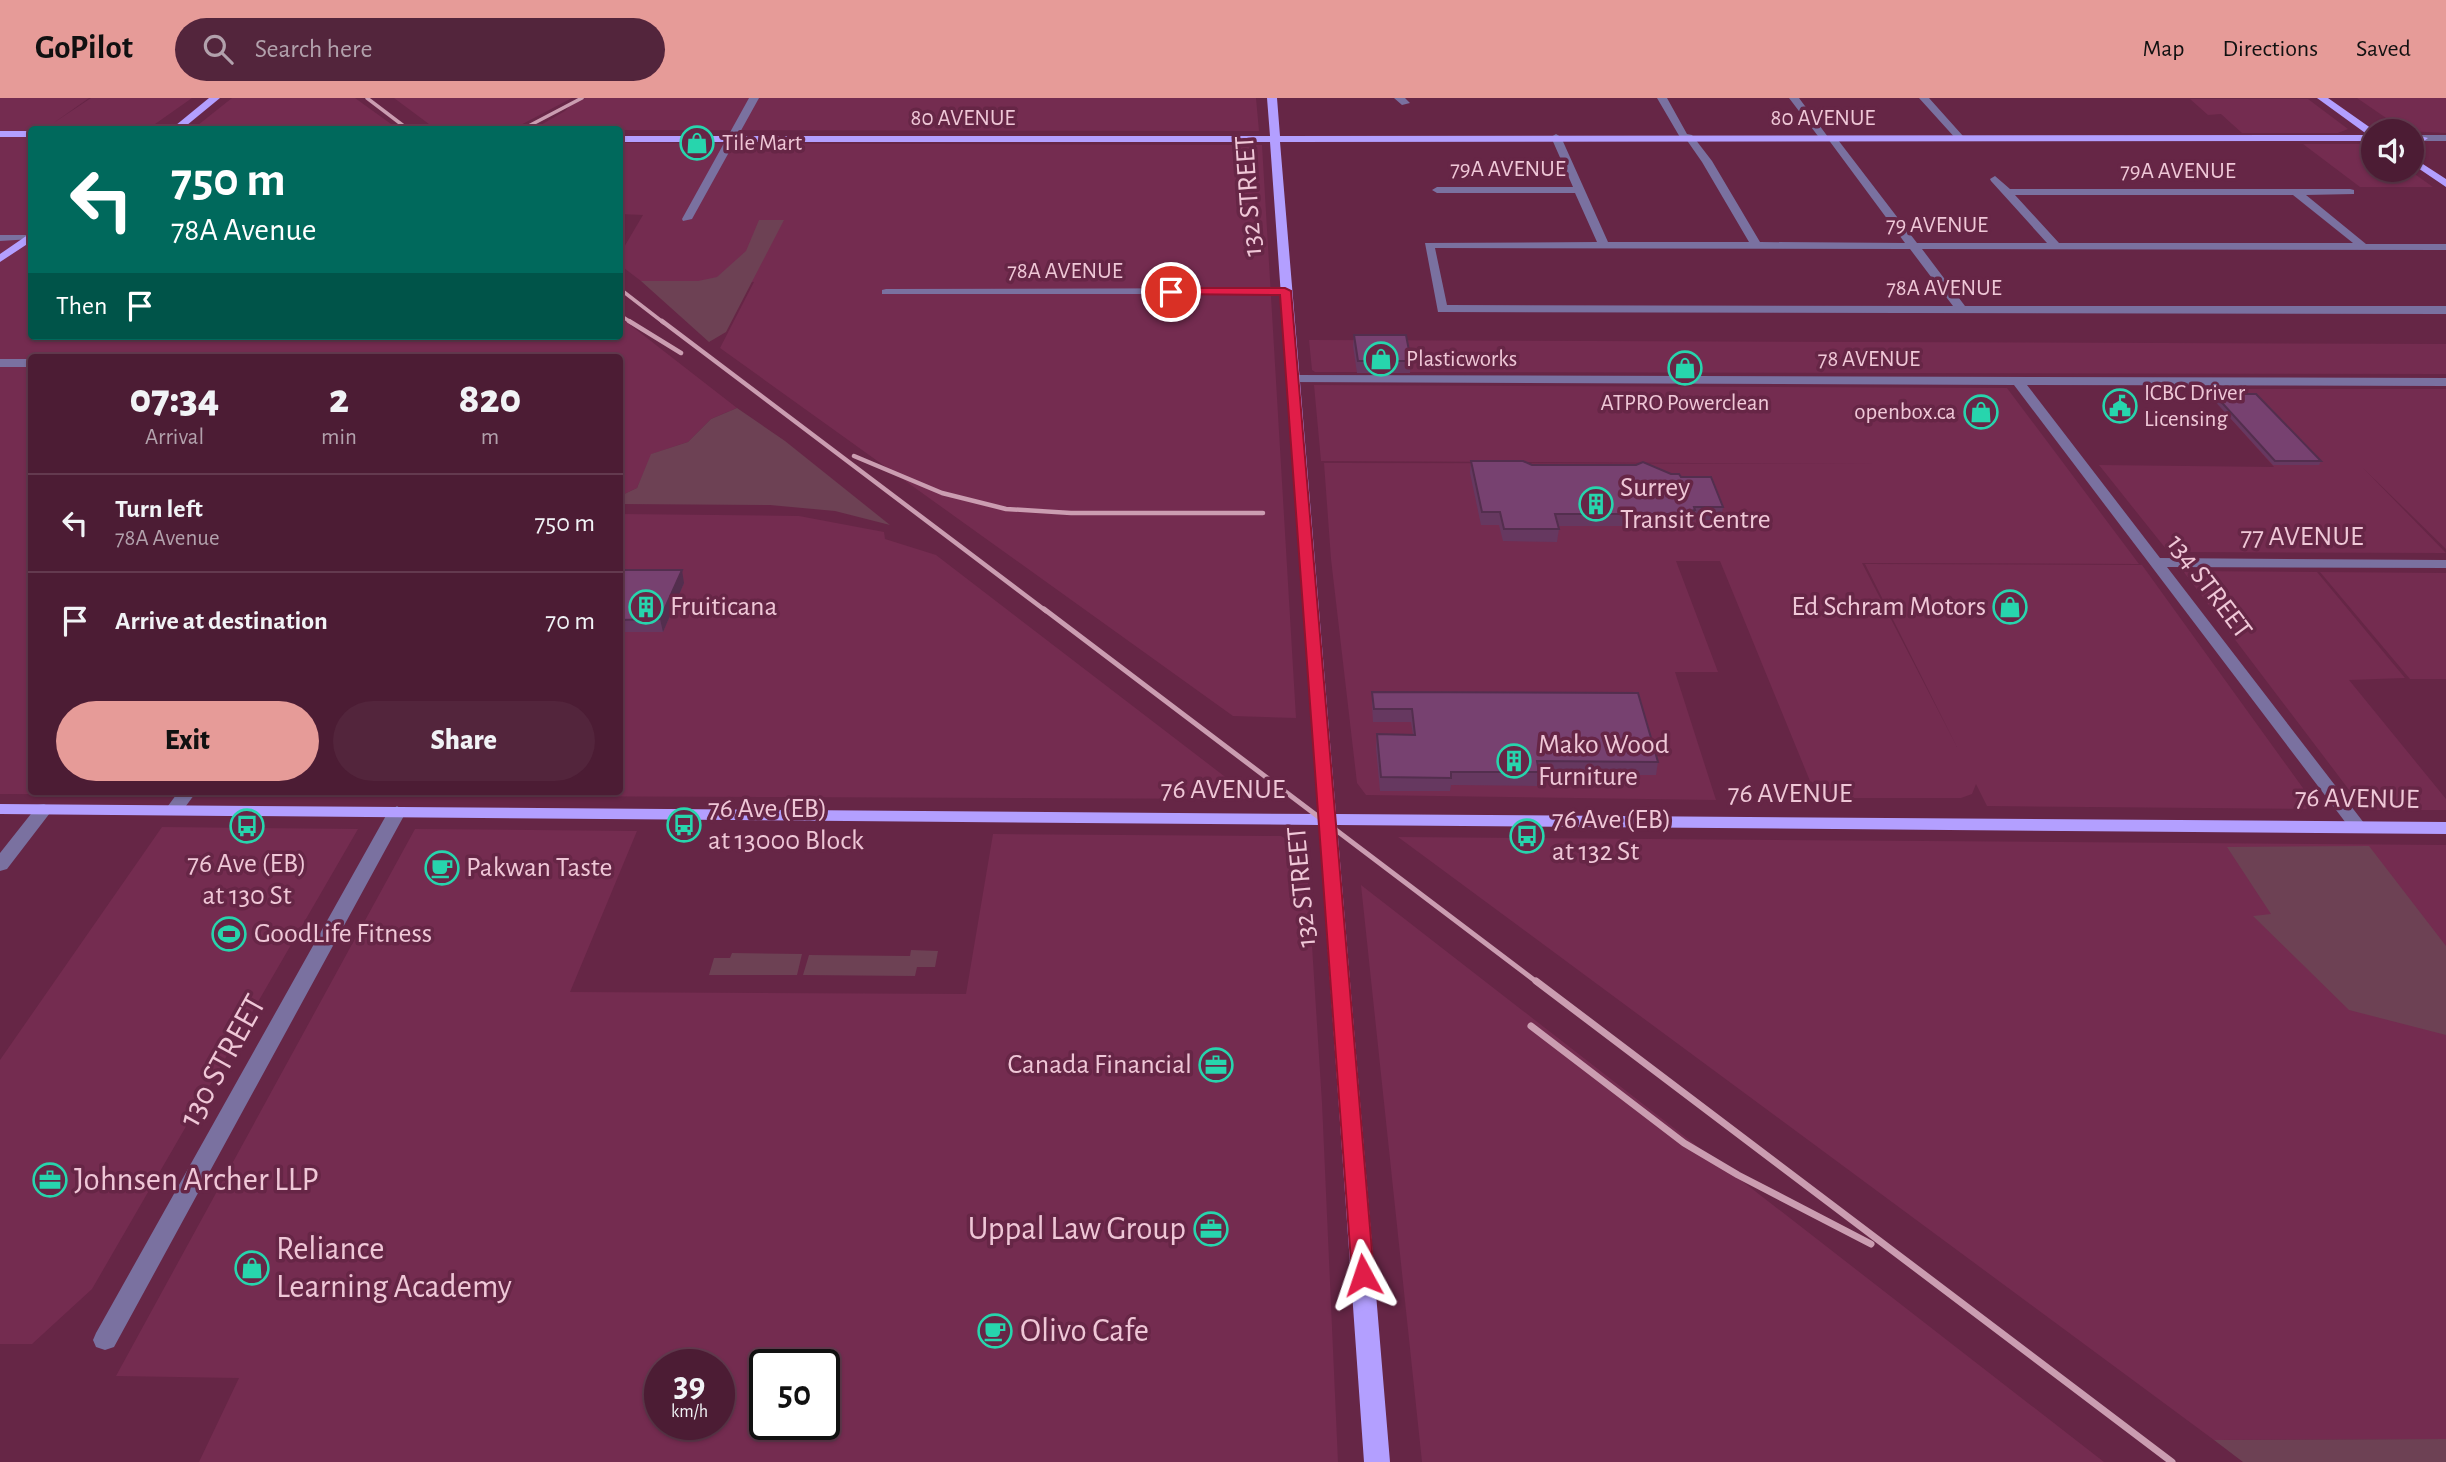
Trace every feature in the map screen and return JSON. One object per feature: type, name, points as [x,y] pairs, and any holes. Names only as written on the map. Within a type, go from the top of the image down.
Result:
[{"type":"main road","points":[[165,126],[202,98]]},
{"type":"main road","points":[[179,126],[215,98]]},
{"type":"main road","name":"132 STREET","points":[[1272,98],[1377,1462]]},
{"type":"main road","points":[[2322,98],[2361,128]]},
{"type":"main road","points":[[2338,98],[2370,119]]},
{"type":"main road","points":[[0,137],[28,137]]},
{"type":"main road","name":"80 AVENUE","points":[[623,137],[2361,137]]},
{"type":"main road","points":[[2349,138],[2361,137]]},
{"type":"main road","points":[[2424,156],[2446,172]]},
{"type":"main road","points":[[2424,168],[2446,184]]},
{"type":"main road","points":[[0,259],[28,237]]},
{"type":"main road","name":"76 AVENUE","points":[[0,809],[2446,828]]},
{"type":"street","points":[[687,219],[754,98]]},
{"type":"street","points":[[1662,98],[1687,137],[1707,161],[1757,246]]},
{"type":"street","points":[[1794,98],[1915,246],[1961,309]]},
{"type":"street","points":[[1924,98],[1960,138]]},
{"type":"street","points":[[1556,137],[1604,246]]},
{"type":"street","points":[[2424,138],[2446,138]]},
{"type":"street","points":[[1995,179],[2057,247]]},
{"type":"street","name":"79A AVENUE","points":[[1437,190],[1579,190]]},
{"type":"street","points":[[2294,191],[2364,247]]},
{"type":"street","name":"79A AVENUE","points":[[2007,192],[2350,191]]},
{"type":"street","points":[[0,238],[28,236]]},
{"type":"street","name":"79 AVENUE","points":[[1442,309],[1429,245],[2446,247]]},
{"type":"street","name":"78A AVENUE","points":[[886,292],[1285,291]]},
{"type":"street","name":"78A AVENUE","points":[[1442,309],[2446,310]]},
{"type":"street","points":[[0,363],[28,363]]},
{"type":"street","name":"78 AVENUE","points":[[1292,379],[2446,382]]},
{"type":"street","name":"134 STREET","points":[[2017,380],[2358,827]]},
{"type":"street","name":"77 AVENUE","points":[[2157,562],[2446,564]]},
{"type":"street","points":[[174,810],[185,795]]},
{"type":"street","points":[[0,865],[44,809]]},
{"type":"street","name":"130 STREET","points":[[105,1340],[397,812]]},
{"type":"shaded area","points":[[0,98],[89,98],[52,124],[91,98],[192,98],[152,126],[28,126],[28,340],[623,340],[623,319],[737,408],[711,419],[688,442],[652,454],[637,488],[623,495],[623,354],[28,354],[28,794],[0,794]]},
{"type":"shaded area","points":[[232,98],[355,98],[394,126],[197,126]]},
{"type":"shaded area","points":[[394,98],[572,98],[519,126],[432,126]]},
{"type":"shaded area","points":[[577,98],[1256,98],[1259,131],[623,130],[623,126],[539,126],[565,111]]},
{"type":"shaded area","points":[[2357,98],[2446,98],[2446,133],[2424,132],[2424,119],[2388,119]]},
{"type":"shaded area","points":[[2190,99],[2308,99],[2348,129],[2338,133],[2242,133],[2221,114],[2208,115]]},
{"type":"shaded area","points":[[623,143],[1262,145],[1296,718],[1233,716],[720,348],[754,282],[641,281],[623,267],[623,249],[643,215],[623,214]]},
{"type":"shaded area","points":[[2303,144],[2361,144],[2361,182],[2424,181],[2433,187],[2360,187]]},
{"type":"shaded area","points":[[759,220],[784,220],[726,332],[709,342],[641,281],[698,281],[717,277],[746,251]]},
{"type":"shaded area","points":[[1309,340],[2446,344],[2446,374],[1315,372],[1312,370]]},
{"type":"shaded area","points":[[1314,385],[2007,388],[2139,564],[1862,563],[1957,747],[1865,564],[2142,565],[2313,802],[2306,809],[1987,806],[1976,784],[1972,794],[1961,798],[1840,798],[1810,781],[1720,561],[1676,561],[1718,672],[1675,672],[1716,800],[1366,795],[1357,783],[1331,559],[1324,463],[1888,464],[1321,461]]},
{"type":"shaded area","points":[[2204,389],[2446,389],[2446,549],[2363,468],[2446,553],[2176,552],[2166,549],[2099,465],[2274,467]]},
{"type":"shaded area","points":[[737,408],[785,441],[890,525],[835,511],[770,505],[623,504],[623,495],[637,488],[651,454],[688,442],[711,419]]},
{"type":"shaded area","points":[[623,514],[799,516],[884,532],[885,539],[936,555],[1254,799],[251,795],[623,795]]},
{"type":"shaded area","points":[[2183,571],[2317,572],[2405,678],[2349,680],[2446,799],[2446,810],[2375,810],[2356,799]]},
{"type":"shaded area","points":[[2320,572],[2446,573],[2446,679],[2410,679]]},
{"type":"shaded area","points":[[162,827],[358,829],[92,1289],[32,1344],[0,1344],[0,1060]]},
{"type":"shaded area","points":[[415,829],[637,831],[570,992],[966,994],[993,834],[1281,836],[1306,851],[1322,1103],[1338,1462],[199,1462],[239,1378],[116,1376]]},
{"type":"shaded area","points":[[1398,837],[2446,845],[2446,1439],[2214,1440]]},
{"type":"shaded area","points":[[2369,846],[2446,946],[2446,1035],[2349,1010],[2253,916],[2271,914],[2227,847]]},
{"type":"shaded area","points":[[1361,885],[2104,1462],[1422,1462]]},
{"type":"shaded area","points":[[911,950],[938,951],[935,967],[917,967],[915,976],[803,975],[809,955],[910,956]]},
{"type":"shaded area","points":[[732,953],[802,954],[797,975],[709,975],[714,958],[730,958]]},
{"type":"shaded area","points":[[2446,1439],[2446,1462],[2243,1462],[2214,1440]]},
{"type":"building","points":[[1354,335],[1406,335],[1411,361],[1358,361]]},
{"type":"building","name":"ICBC Driver Licensing","points":[[2214,394],[2256,394],[2321,461],[2275,461]]},
{"type":"building","name":"Surrey Transit Centre","points":[[1471,461],[1523,461],[1532,465],[1636,465],[1643,462],[1681,477],[1711,477],[1723,507],[1694,507],[1695,510],[1677,514],[1555,514],[1559,529],[1504,529],[1500,512],[1482,512]]},
{"type":"building","name":"Fruiticana","points":[[623,570],[682,570],[660,619],[623,620]]},
{"type":"building","name":"Mako Wood Furniture","points":[[1372,692],[1638,693],[1658,762],[1537,761],[1539,772],[1451,772],[1451,778],[1381,777],[1377,734],[1415,735],[1412,709],[1374,709]]},
{"type":"railway","points":[[367,98],[404,126]]},
{"type":"railway","points":[[529,126],[582,98]]},
{"type":"railway","points":[[623,291],[664,323]]},
{"type":"railway","points":[[623,317],[629,321]]},
{"type":"railway","points":[[629,321],[681,353]]},
{"type":"railway","points":[[662,321],[1046,611]]},
{"type":"railway","points":[[854,456],[942,493],[1006,509],[1071,513],[1263,513]]},
{"type":"railway","points":[[1044,609],[1538,983]]},
{"type":"railway","points":[[1536,981],[2172,1462]]},
{"type":"railway","points":[[1531,1026],[1684,1143],[1738,1175],[1871,1244]]},
{"type":"place","name":"Tile Mart","points":[[697,143]]},
{"type":"place","name":"Plasticworks","points":[[1381,359]]},
{"type":"place","name":"ATPRO Powerclean","points":[[1685,368]]},
{"type":"place","name":"ICBC Driver Licensing","points":[[2120,406]]},
{"type":"place","name":"openbox.ca","points":[[1981,412]]},
{"type":"place","name":"Surrey Transit Centre","points":[[1596,504]]},
{"type":"place","name":"Fruiticana","points":[[646,607]]},
{"type":"place","name":"Ed Schram Motors","points":[[2010,607]]},
{"type":"place","name":"Mako Wood Furniture","points":[[1514,761]]},
{"type":"place","name":"76 Ave (EB) at 13000 Block","points":[[684,825]]},
{"type":"place","name":"76 Ave (EB) at 130 St","points":[[247,826]]},
{"type":"place","name":"76 Ave (EB) at 132 St","points":[[1527,836]]},
{"type":"place","name":"Pakwan Taste","points":[[442,868]]},
{"type":"place","name":"GoodLife Fitness","points":[[229,934]]},
{"type":"place","name":"Canada Financial","points":[[1216,1065]]},
{"type":"place","name":"Johnsen Archer LLP","points":[[50,1180]]},
{"type":"place","name":"Uppal Law Group","points":[[1211,1229]]},
{"type":"place","name":"Reliance Learning Academy","points":[[252,1268]]},
{"type":"place","name":"Olivo Cafe","points":[[995,1331]]},
{"type":"route","points":[[1171,292],[1285,291],[1363,1275]]}]
